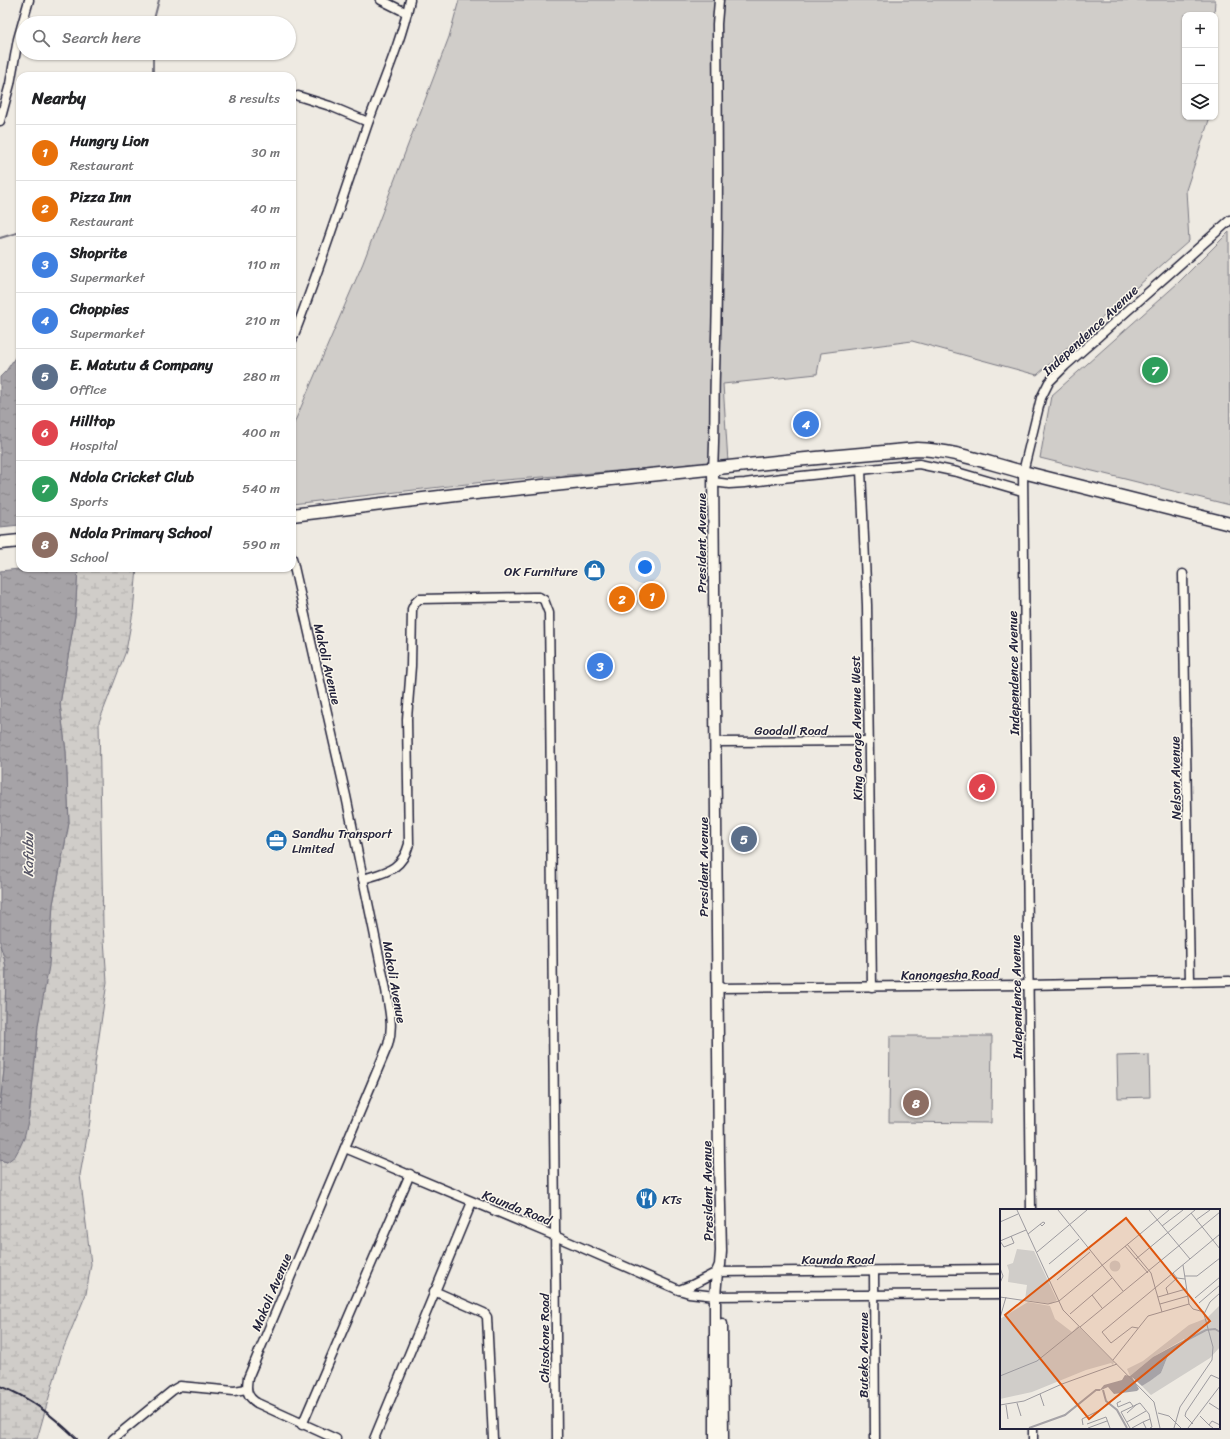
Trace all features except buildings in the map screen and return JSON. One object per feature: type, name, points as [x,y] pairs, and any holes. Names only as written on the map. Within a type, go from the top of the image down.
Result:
[{"type":"highway","points":[[296,514],[456,495],[916,449],[944,451],[1230,524]]},
{"type":"highway","points":[[0,543],[16,541]]},
{"type":"main road","name":"President Avenue","points":[[713,469],[720,1269],[715,1439]]},
{"type":"main road","name":"President Avenue","points":[[719,1296],[722,1439]]},
{"type":"street","points":[[24,16],[29,0]]},
{"type":"street","points":[[381,0],[407,13]]},
{"type":"street","points":[[296,330],[315,282],[368,122],[392,58],[410,0]]},
{"type":"street","points":[[713,469],[718,260],[717,24],[719,0]]},
{"type":"street","points":[[0,121],[10,84],[16,50]]},
{"type":"street","points":[[298,96],[330,106],[368,122]]},
{"type":"street","name":"Independence Avenue","points":[[1031,1209],[1022,491],[1023,472],[1041,398],[1049,382],[1065,366],[1230,220]]},
{"type":"street","points":[[713,482],[729,484],[745,483],[919,464],[957,472],[1022,491]]},
{"type":"street","name":"King George Avenue West","points":[[861,470],[867,605],[872,986]]},
{"type":"street","name":"Makoli Avenue","points":[[247,1389],[248,1378],[388,1046],[392,1022],[346,796],[295,572]]},
{"type":"street","name":"Nelson Avenue","points":[[1183,574],[1190,981]]},
{"type":"street","name":"Chisokone Road","points":[[363,879],[389,872],[397,866],[403,860],[409,844],[407,719],[411,666],[412,609],[415,603],[419,598],[539,597],[544,600],[549,613],[557,1439]]},
{"type":"street","name":"Goodall Road","points":[[715,742],[868,741]]},
{"type":"street","name":"Kanongesha Road","points":[[717,988],[1028,985],[1230,981]]},
{"type":"street","name":"Kaunda Road","points":[[345,1148],[410,1174],[472,1202],[689,1293],[719,1296],[1000,1294]]},
{"type":"street","points":[[302,1425],[410,1174]]},
{"type":"street","points":[[374,1439],[472,1202]]},
{"type":"street","name":"Kaunda Road","points":[[679,1290],[692,1285],[720,1269],[874,1271],[1000,1269]]},
{"type":"street","name":"Buteko Avenue","points":[[874,1271],[875,1439]]},
{"type":"street","points":[[434,1292],[484,1313],[488,1317],[493,1439]]},
{"type":"street","points":[[114,1439],[173,1390],[180,1386],[234,1391],[247,1389],[250,1398],[257,1403],[302,1425],[336,1439]]},
{"type":"green space","points":[[459,0],[1215,0],[1214,12],[1182,12],[1182,120],[1209,120],[1186,190],[1189,241],[1037,375],[912,341],[821,353],[817,374],[723,384],[728,462],[493,481],[296,504],[296,419],[363,263],[449,37]]},
{"type":"green space","points":[[1229,232],[1230,505],[1040,458],[1051,396],[1178,283]]},
{"type":"green space","points":[[78,572],[137,572],[133,612],[126,651],[99,722],[103,925],[107,982],[95,1064],[90,1121],[80,1175],[91,1264],[86,1294],[62,1352],[37,1439],[0,1439],[0,1160],[7,1162],[29,1117],[38,1025],[50,945],[53,904],[69,823],[66,752],[60,704],[75,616]]},
{"type":"green space","points":[[0,945],[6,968],[4,1070],[0,1105]]},
{"type":"green space","points":[[890,1036],[992,1036],[991,1123],[889,1122]]},
{"type":"green space","points":[[1149,1055],[1150,1097],[1118,1098],[1117,1056]]},
{"type":"water","points":[[16,356],[16,525],[0,527],[0,377]]},
{"type":"water","points":[[16,569],[16,572],[78,572],[75,616],[60,704],[66,752],[69,823],[53,904],[49,966],[38,1025],[29,1117],[24,1138],[20,1147],[15,1156],[7,1162],[0,1160],[0,1105],[4,1070],[6,968],[0,945],[0,571]]},
{"type":"waterway","name":"Kafubu","points":[[155,16],[159,0]]},
{"type":"waterway","name":"Kafubu","points":[[153,60],[153,72]]},
{"type":"waterway","points":[[0,238],[16,233]]},
{"type":"railway","points":[[0,1386],[41,1408],[77,1439]]},
{"type":"place","name":"Ndola Cricket Club","points":[[1155,370]]},
{"type":"place","name":"Choppies","points":[[806,424]]},
{"type":"place","name":"OK Furniture","points":[[594,571]]},
{"type":"place","name":"Hungry Lion","points":[[652,596]]},
{"type":"place","name":"Pizza Inn","points":[[622,599]]},
{"type":"place","name":"Shoprite","points":[[600,666]]},
{"type":"place","name":"Hilltop","points":[[982,787]]},
{"type":"place","name":"E. Matutu & Company","points":[[744,839]]},
{"type":"place","name":"Sandhu Transport Limited","points":[[277,840]]},
{"type":"place","name":"Ndola Primary School","points":[[916,1103]]},
{"type":"place","name":"KTs","points":[[646,1199]]}]
